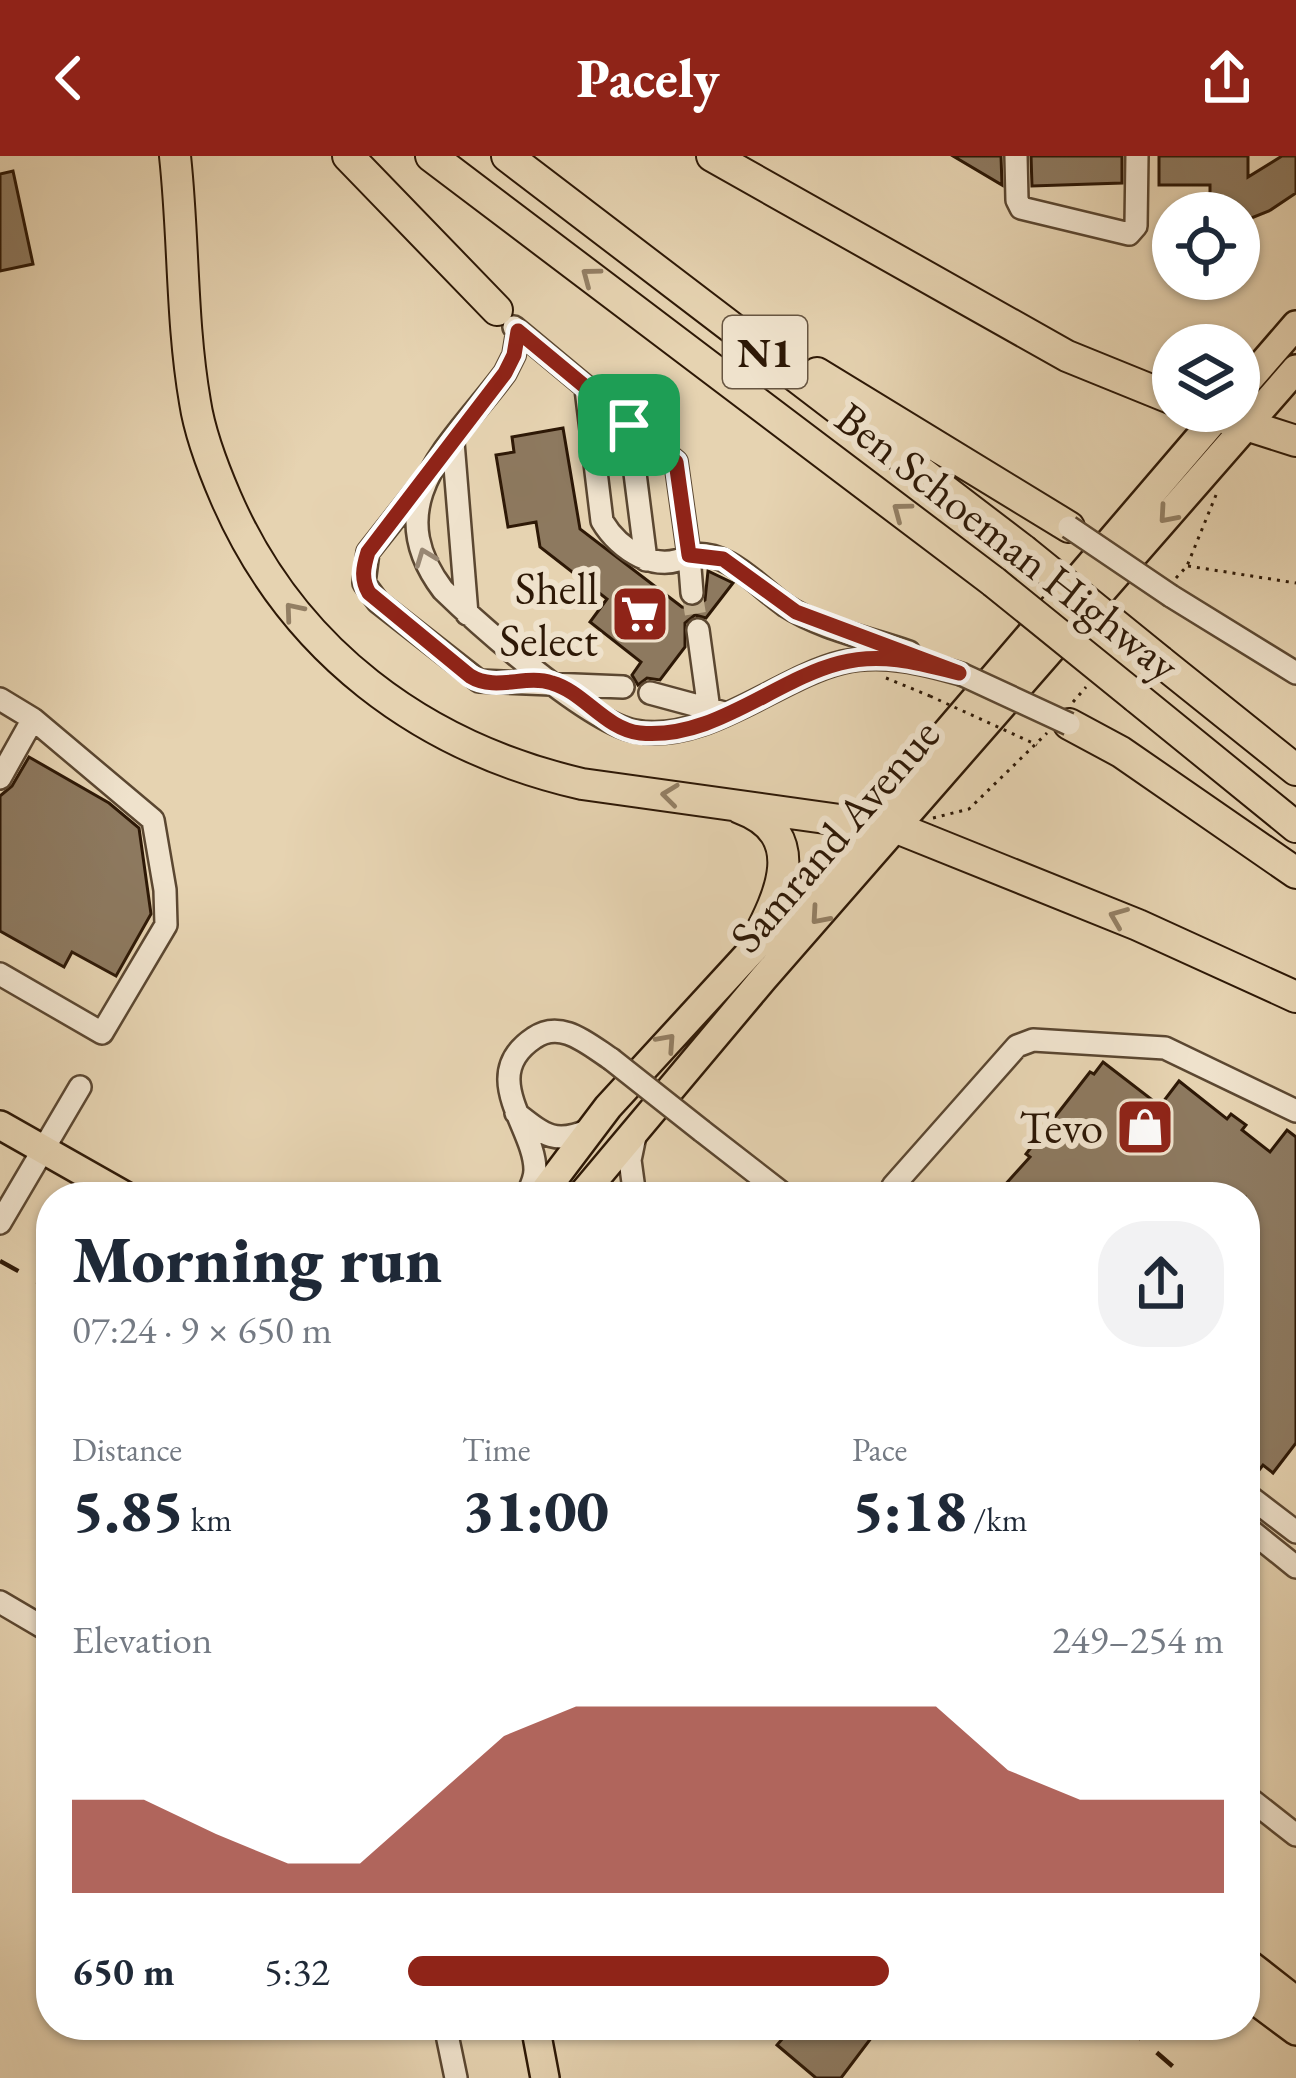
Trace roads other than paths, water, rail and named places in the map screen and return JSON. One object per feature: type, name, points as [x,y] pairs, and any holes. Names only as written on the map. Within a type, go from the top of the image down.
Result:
[{"type":"highway","points":[[176,156],[184,311],[195,406],[214,471],[254,558],[284,601],[321,643],[396,706],[497,759],[582,784],[883,825],[1138,925],[1296,997]]},
{"type":"highway","points":[[348,156],[507,320]]},
{"type":"highway","name":"Ben Schoeman Highway","points":[[431,156],[994,582],[1296,827]]},
{"type":"highway","name":"Ben Schoeman Highway","points":[[507,156],[1023,550],[1296,770]]},
{"type":"highway","points":[[712,156],[1067,356],[1152,390]]},
{"type":"highway","points":[[723,320],[852,392],[1069,527]]},
{"type":"highway","points":[[1260,428],[1296,440]]},
{"type":"highway","points":[[1069,724],[1121,752],[1296,873]]},
{"type":"highway","points":[[724,802],[752,813],[780,844],[783,882],[755,943]]},
{"type":"main road","points":[[1260,367],[1296,325]]},
{"type":"main road","name":"Samrand Avenue","points":[[1260,392],[1296,369]]},
{"type":"main road","name":"Samrand Avenue","points":[[592,1182],[1208,432]]},
{"type":"main road","name":"Samrand Avenue","points":[[551,1182],[755,943],[883,825]]},
{"type":"main road","points":[[0,1125],[76,1182]]},
{"type":"main road","points":[[0,1140],[96,1182]]},
{"type":"main road","points":[[1260,1973],[1296,2001]]},
{"type":"main road","points":[[1260,2004],[1296,2031]]},
{"type":"main road","points":[[539,2040],[545,2078]]},
{"type":"street","points":[[1016,156],[1021,208],[1129,234],[1136,226],[1137,156]]},
{"type":"street","points":[[507,320],[676,462],[692,593]]},
{"type":"street","points":[[507,320],[514,355],[505,373],[368,552],[364,584],[369,593],[479,681],[623,687]]},
{"type":"street","points":[[586,389],[602,521],[612,535],[646,560],[667,565],[689,555],[723,559],[796,612],[960,674],[1069,724]]},
{"type":"street","points":[[629,425],[646,560]]},
{"type":"street","points":[[454,442],[467,614]]},
{"type":"street","points":[[422,484],[416,518],[421,554],[442,590],[552,682],[599,714],[639,733],[670,730],[844,662],[896,659],[960,674]]},
{"type":"street","points":[[1069,527],[1171,596],[1296,670]]},
{"type":"street","points":[[698,630],[720,712]]},
{"type":"street","points":[[650,693],[720,712]]},
{"type":"street","points":[[0,699],[33,719],[153,820],[166,925],[102,1033],[0,974]]},
{"type":"street","points":[[0,778],[33,719]]},
{"type":"street","points":[[530,1182],[535,1167],[510,1089],[511,1069],[518,1053],[541,1033],[556,1030],[574,1034],[611,1059],[767,1182]]},
{"type":"street","points":[[901,1182],[1017,1046],[1033,1040],[1165,1048],[1296,1111]]},
{"type":"street","points":[[0,1223],[80,1087]]},
{"type":"street","points":[[516,1113],[553,1138],[570,1138],[592,1129]]},
{"type":"street","points":[[633,1182],[629,1160],[639,1124]]},
{"type":"street","points":[[1260,1504],[1296,1532]]},
{"type":"street","points":[[1260,1538],[1296,1568]]},
{"type":"street","points":[[0,1602],[36,1623]]},
{"type":"street","points":[[1260,1807],[1296,1835]]},
{"type":"street","points":[[449,2040],[456,2078]]},
{"type":"tunnel","points":[[692,593],[698,630]]},
{"type":"railway","points":[[0,1261],[36,1281]]},
{"type":"railway","points":[[1142,2040],[1186,2078]]},
{"type":"place","name":"Shell Select","points":[[640,614]]},
{"type":"place","name":"Tevo","points":[[1145,1127]]}]
